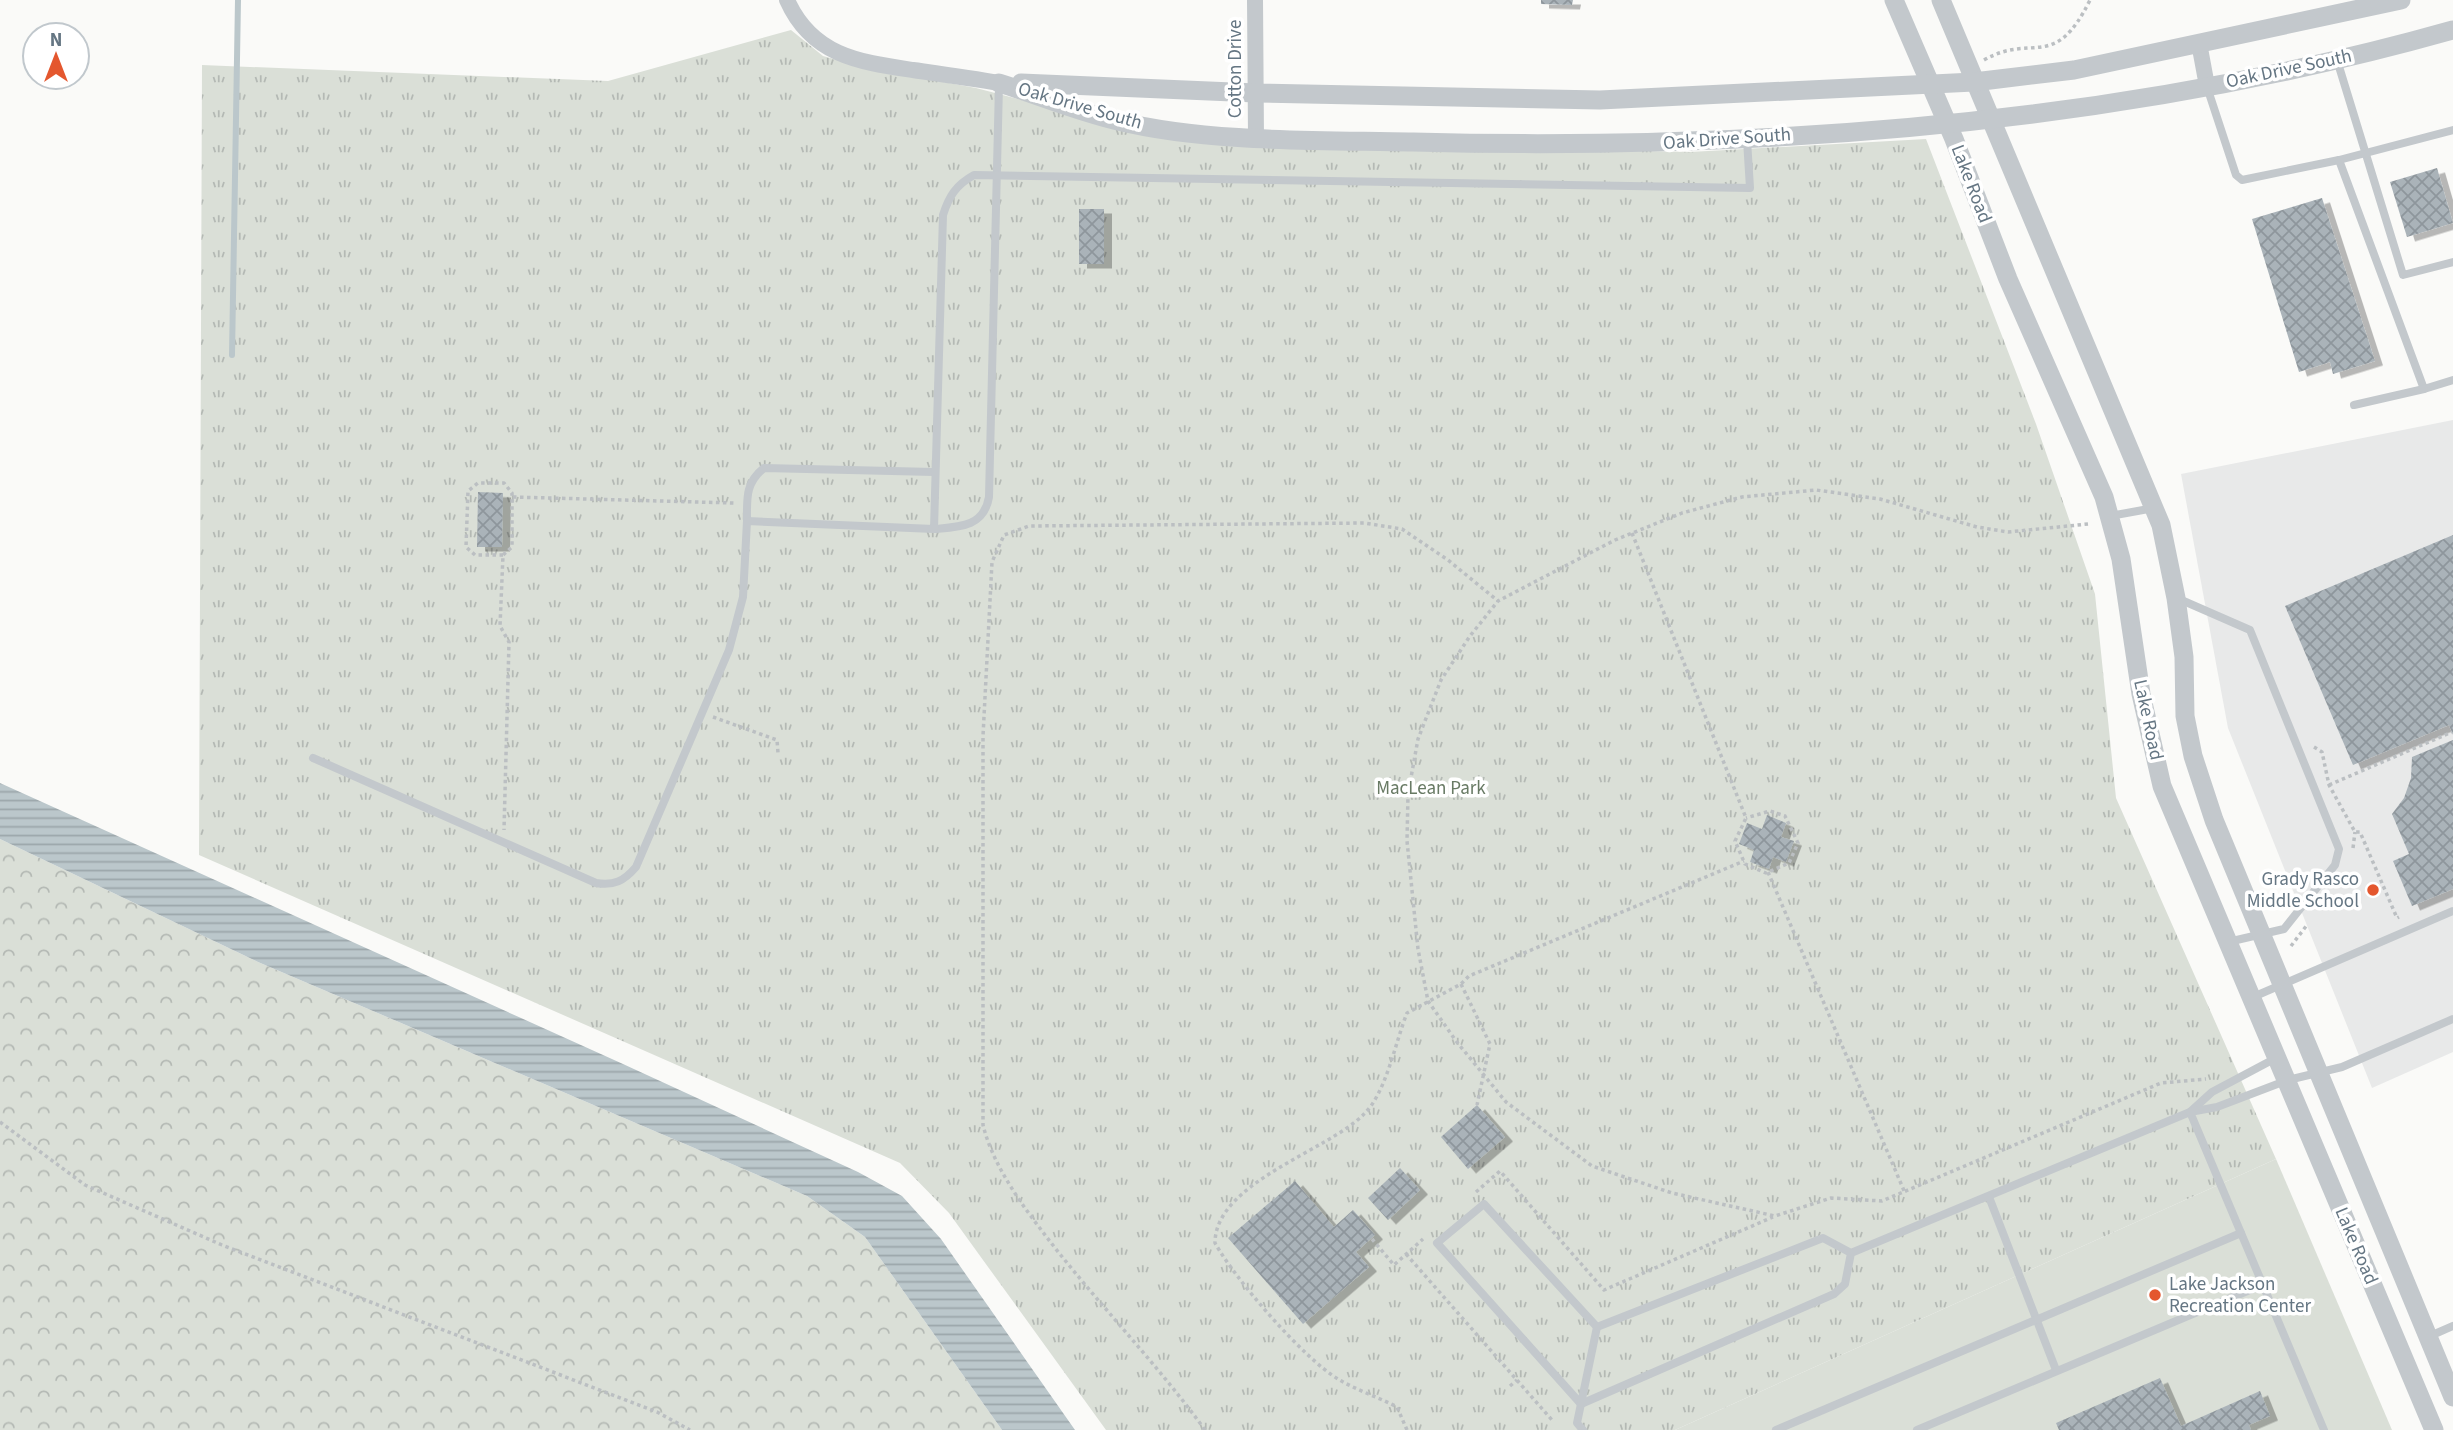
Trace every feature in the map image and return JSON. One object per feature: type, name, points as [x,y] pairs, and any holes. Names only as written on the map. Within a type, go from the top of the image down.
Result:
[{"type":"street","name":"Oak Drive South","points":[[787,0],[801,23],[817,40],[834,52],[858,62],[999,83],[1256,93],[1600,100],[1974,82],[2074,70],[2199,43],[2343,7],[2401,0]]},
{"type":"street","name":"Cotton Drive","points":[[1255,0],[1256,137]]},
{"type":"street","name":"Lake Road","points":[[1894,0],[1931,84],[2008,279],[2105,497],[2121,559],[2141,694],[2162,786],[2434,1430]]},
{"type":"street","name":"Lake Road","points":[[1941,0],[2154,508],[2176,598],[2184,657],[2185,716],[2193,756],[2214,820],[2453,1396]]},
{"type":"street","name":"Oak Drive South","points":[[999,83],[1118,121],[1171,130],[1256,137],[1534,145],[1672,144],[1990,119],[2207,86],[2337,60],[2453,30]]},
{"type":"street","points":[[2199,43],[2207,86]]},
{"type":"lane","points":[[2337,60],[2403,275],[2453,262]]},
{"type":"lane","points":[[747,521],[934,529],[965,527],[978,520],[987,508],[999,83]]},
{"type":"lane","points":[[2207,86],[2236,175],[2242,180],[2339,160],[2453,130]]},
{"type":"lane","points":[[934,529],[943,215],[949,196],[961,182],[974,175],[1750,188],[1747,137]]},
{"type":"lane","points":[[2339,160],[2424,389]]},
{"type":"lane","points":[[2354,405],[2453,380]]},
{"type":"lane","points":[[313,758],[596,883],[610,886],[626,879],[636,867],[704,714],[729,650],[743,597],[747,504],[752,478],[764,468],[934,472]]},
{"type":"lane","points":[[2110,516],[2154,508]]},
{"type":"lane","points":[[2176,598],[2250,630],[2339,849],[2335,865],[2284,929],[2228,942]]},
{"type":"lane","points":[[2251,998],[2453,911]]},
{"type":"lane","points":[[1597,1327],[1822,1238],[1851,1253],[2190,1112],[2217,1107],[2288,1080],[2318,1074],[2453,1019]]},
{"type":"lane","points":[[2190,1112],[2212,1092],[2276,1058]]},
{"type":"lane","points":[[2190,1112],[2324,1430]]},
{"type":"lane","points":[[1989,1197],[2056,1370]]},
{"type":"lane","points":[[1581,1404],[1437,1243],[1484,1204],[1597,1327]]},
{"type":"lane","points":[[1776,1430],[2241,1233]]},
{"type":"lane","points":[[1581,1404],[1834,1294],[1845,1284],[1851,1253]]},
{"type":"lane","points":[[1917,1430],[2264,1284]]},
{"type":"lane","points":[[2428,1336],[2453,1326]]},
{"type":"lane","points":[[1583,1430],[1577,1423],[1597,1327]]},
{"type":"path","points":[[1981,62],[1997,53],[2039,50],[2056,43],[2080,21],[2090,0]]},
{"type":"path","points":[[478,483],[504,483],[513,497],[512,547],[502,555],[475,555],[466,547],[468,491],[478,483]]},
{"type":"path","points":[[1775,1216],[1672,1193],[1592,1166],[1506,1101],[1428,1001],[1412,898],[1407,841],[1408,794],[1418,739],[1441,680],[1470,636],[1498,601],[1632,533],[1682,513],[1742,496],[1816,490],[1880,499],[1977,527],[2008,532],[2088,524]]},
{"type":"path","points":[[513,497],[747,504]]},
{"type":"path","points":[[1205,1430],[1173,1385],[1078,1277],[1030,1215],[996,1160],[983,1125],[983,736],[992,562],[1004,535],[1029,526],[1364,523],[1402,529],[1448,560],[1498,601]]},
{"type":"path","points":[[1632,533],[1746,818],[1735,841],[1744,861],[1768,872],[1905,1193]]},
{"type":"path","points":[[502,555],[500,626],[509,642],[503,843]]},
{"type":"path","points":[[704,714],[777,740],[778,753]]},
{"type":"path","points":[[2329,785],[2452,732]]},
{"type":"path","points":[[2310,737],[2314,748],[2322,752],[2329,785],[2355,832],[2360,832],[2397,918],[2408,914]]},
{"type":"path","points":[[1746,818],[1770,811],[1785,816],[1798,843],[1790,863],[1768,872]]},
{"type":"path","points":[[1407,1430],[1397,1407],[1339,1380],[1319,1365],[1221,1255],[1215,1243],[1215,1231],[1221,1217],[1235,1201],[1283,1164],[1363,1116],[1379,1096],[1406,1013],[1461,984],[1469,976],[1744,861]]},
{"type":"path","points":[[1461,984],[1490,1044],[1477,1105]]},
{"type":"path","points":[[1469,1199],[1500,1171],[1604,1290],[1775,1216],[1831,1198],[1882,1201],[2161,1083],[2211,1079]]},
{"type":"path","points":[[0,1122],[33,1149],[97,1191],[222,1245],[657,1412],[690,1430]]},
{"type":"path","points":[[1371,1239],[1394,1265],[1427,1236]]},
{"type":"path","points":[[1406,1254],[1552,1420]]},
{"type":"path","points":[[1510,1386],[1517,1380]]},
{"type":"shaded area","name":"Grady Rasco Middle School","points":[[2453,420],[2453,1052],[2372,1088],[2228,728],[2181,474]]},
{"type":"shaded area","points":[[0,783],[623,1064],[858,1172],[902,1196],[941,1239],[1075,1430],[1002,1430],[865,1237],[807,1196],[258,962],[0,839]]},
{"type":"green space","name":"MacLean Park","points":[[791,30],[823,56],[867,68],[976,88],[1129,128],[1204,141],[1690,152],[1926,139],[2036,424],[2095,594],[2116,798],[2276,1159],[1675,1430],[1106,1430],[949,1213],[900,1163],[199,855],[202,65],[608,81]]},
{"type":"green space","points":[[0,839],[258,962],[807,1196],[865,1237],[1002,1430],[0,1430]]},
{"type":"green space","name":"Lake Jackson Recreation Center","points":[[2276,1159],[2392,1430],[1675,1430]]},
{"type":"building","points":[[1541,0],[1573,0],[1572,5],[1541,4]]},
{"type":"building","points":[[2437,168],[2453,223],[2407,237],[2390,182]]},
{"type":"building","points":[[2322,198],[2375,361],[2333,374],[2330,362],[2299,372],[2252,219]]},
{"type":"building","points":[[1079,209],[1104,209],[1104,264],[1079,264]]},
{"type":"building","points":[[478,492],[503,493],[502,547],[477,547]]},
{"type":"building","points":[[2453,535],[2453,735],[2449,725],[2353,765],[2285,606]]},
{"type":"building","points":[[2453,740],[2453,889],[2412,906],[2393,861],[2409,854],[2392,814],[2404,798],[2411,778],[2412,757]]},
{"type":"building","points":[[1767,815],[1786,823],[1781,837],[1794,841],[1786,862],[1773,857],[1769,869],[1750,862],[1754,850],[1739,844],[1747,823],[1762,829]]},
{"type":"building","points":[[1477,1105],[1505,1137],[1468,1169],[1441,1137]]},
{"type":"building","points":[[1400,1168],[1420,1190],[1388,1220],[1368,1198]]},
{"type":"building","points":[[1295,1181],[1334,1227],[1353,1210],[1375,1235],[1356,1252],[1369,1267],[1303,1324],[1228,1238]]},
{"type":"building","points":[[2160,1378],[2181,1426],[2260,1391],[2270,1416],[2249,1425],[2251,1430],[2059,1430],[2056,1423]]},
{"type":"waterway","points":[[232,355],[238,0]]},
{"type":"place","name":"Grady Rasco Middle School","points":[[2373,890]]},
{"type":"place","name":"Lake Jackson Recreation Center","points":[[2155,1295]]}]
